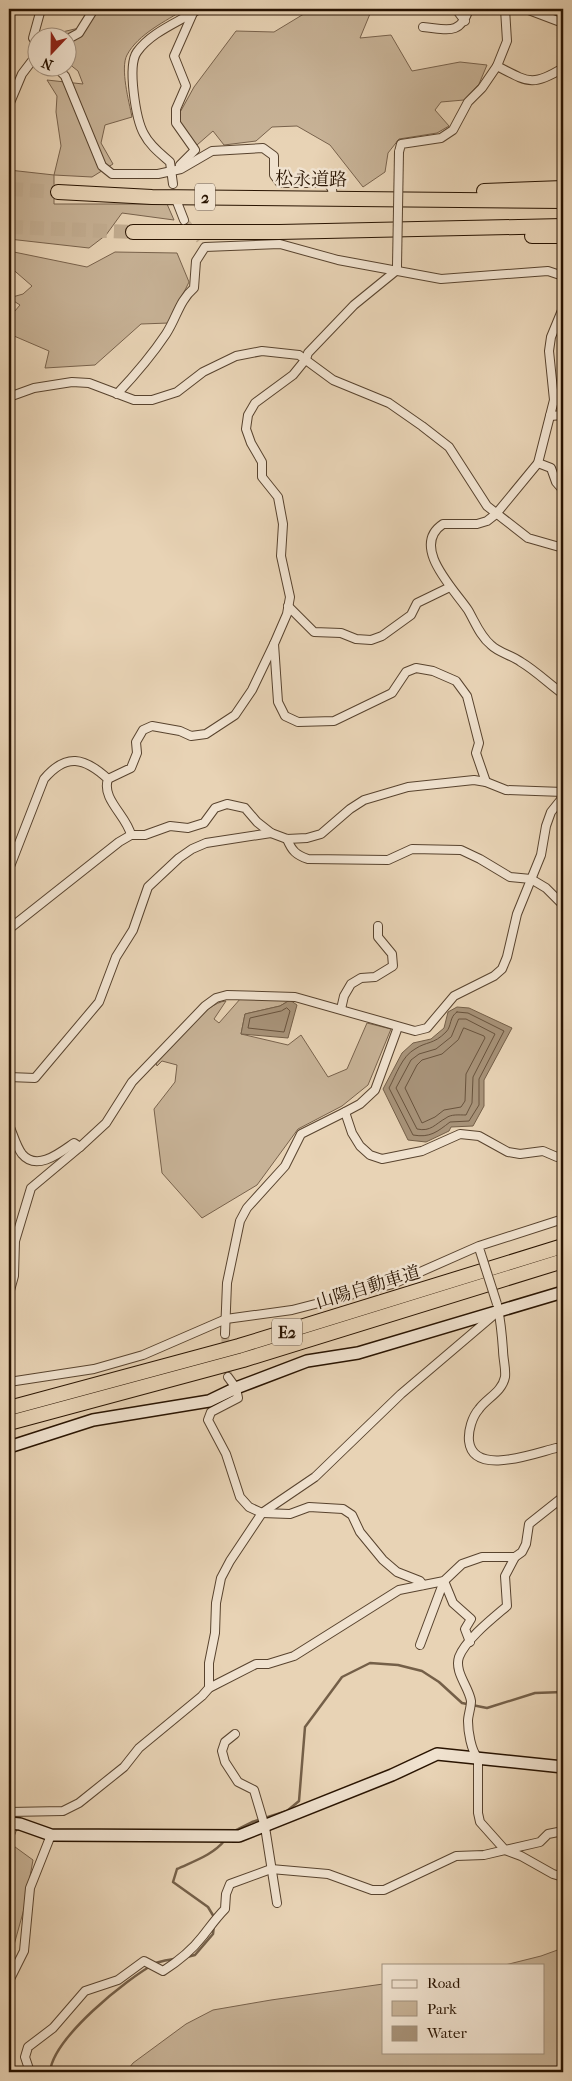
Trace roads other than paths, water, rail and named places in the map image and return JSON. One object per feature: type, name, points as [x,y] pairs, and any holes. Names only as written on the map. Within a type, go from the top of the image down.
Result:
[{"type":"highway","points":[[351,198],[442,192],[563,188]]},
{"type":"highway","name":"松永道路","points":[[58,192],[152,197],[563,202]]},
{"type":"highway","name":"2","points":[[133,232],[280,238],[425,228],[563,226]]},
{"type":"highway","points":[[425,228],[459,235],[563,236]]},
{"type":"highway","name":"山陽自動車道","points":[[9,1408],[240,1346],[563,1246]]},
{"type":"highway","name":"山陽自動車道","points":[[9,1423],[234,1362],[563,1261]]},
{"type":"street","points":[[36,28],[41,9]]},
{"type":"street","points":[[78,33],[94,9]]},
{"type":"street","points":[[456,9],[465,21]]},
{"type":"street","points":[[424,27],[453,30],[465,21],[469,9]]},
{"type":"street","points":[[131,835],[129,825],[107,794],[106,785],[108,779],[130,768],[137,753],[136,742],[143,730],[152,726],[180,731],[191,736],[206,734],[234,715],[252,690],[274,644],[288,606],[290,597],[281,556],[283,524],[278,497],[262,477],[262,462],[250,443],[246,429],[248,414],[255,403],[293,375],[306,359],[308,353],[354,306],[397,268],[399,152],[401,144],[441,138],[453,130],[468,102],[482,88],[497,66],[507,41],[505,9]]},
{"type":"street","points":[[526,9],[563,23]]},
{"type":"street","points":[[173,184],[173,170],[170,162],[145,137],[138,122],[132,70],[136,53],[152,38],[196,11]]},
{"type":"street","points":[[173,170],[183,164],[195,150],[176,124],[176,109],[186,86],[174,56],[196,11]]},
{"type":"street","points":[[9,105],[22,74],[28,66]]},
{"type":"street","points":[[497,66],[532,82],[544,80],[563,68]]},
{"type":"street","points":[[66,78],[102,166],[112,174],[158,174],[181,169],[212,151],[263,148],[274,156],[274,175],[280,183],[328,183],[332,189],[332,198]]},
{"type":"street","points":[[177,202],[184,220]]},
{"type":"street","points":[[205,247],[280,238],[338,260],[397,268],[441,279],[548,271],[563,276]]},
{"type":"street","points":[[200,240],[205,247]]},
{"type":"street","points":[[118,394],[140,369],[167,332],[184,297],[194,288],[196,261],[205,247]]},
{"type":"street","points":[[563,308],[551,337],[549,351],[554,400],[538,463],[496,514],[487,521],[477,524],[443,524],[432,534],[430,542],[431,554],[450,588],[491,646],[519,660],[563,694]]},
{"type":"street","points":[[9,397],[34,388],[72,382],[88,383],[134,400],[152,400],[177,392],[203,372],[236,356],[262,351],[287,352],[300,355],[333,380],[389,403],[449,447],[487,506],[496,514],[528,538],[563,548]]},
{"type":"street","points":[[550,416],[563,415]]},
{"type":"street","points":[[538,463],[551,468],[556,482],[563,490]]},
{"type":"street","points":[[288,606],[314,632],[342,632],[356,638],[371,640],[382,636],[411,615],[417,603],[450,588]]},
{"type":"street","points":[[274,644],[278,702],[285,716],[298,722],[334,720],[392,693],[406,672],[416,668],[434,671],[456,681],[467,696],[478,743],[476,753],[486,782]]},
{"type":"street","points":[[9,869],[44,780],[54,768],[65,762],[80,761],[96,768],[108,779]]},
{"type":"street","points":[[9,929],[119,842],[131,835],[145,835],[170,826],[188,828],[204,823],[214,808],[227,804],[246,808],[257,822],[271,833],[287,839],[306,838],[321,834],[350,809],[364,800],[408,787],[474,780],[486,782],[506,790],[563,792]]},
{"type":"street","points":[[9,1294],[14,1276],[15,1241],[31,1188],[106,1123],[132,1082],[205,1006],[216,998],[228,994],[295,997],[415,1031],[427,1028],[454,996],[494,976],[502,969],[507,957],[517,914],[541,855],[550,812],[563,797]]},
{"type":"street","points":[[9,1077],[35,1078],[99,1002],[116,957],[133,930],[144,895],[154,881],[179,858],[192,849],[206,843],[271,833]]},
{"type":"street","points":[[287,839],[291,849],[298,856],[308,859],[388,860],[412,849],[461,850],[510,876],[531,879],[546,888],[563,905]]},
{"type":"street","points":[[341,1009],[344,996],[351,984],[361,978],[375,977],[393,966],[392,954],[378,938],[378,926]]},
{"type":"street","points":[[225,1334],[227,1283],[240,1221],[247,1208],[285,1166],[301,1134],[360,1104],[375,1090],[398,1027]]},
{"type":"street","points":[[345,1112],[352,1133],[360,1146],[370,1155],[382,1159],[422,1151],[460,1134],[479,1136],[508,1152],[520,1154],[543,1151],[557,1157],[563,1156]]},
{"type":"street","points":[[9,1125],[23,1154],[30,1159],[40,1161],[50,1159],[74,1143],[80,1147]]},
{"type":"street","points":[[9,1382],[94,1370],[143,1355],[226,1319],[292,1310],[384,1286],[480,1248],[563,1219]]},
{"type":"street","points":[[480,1248],[502,1327],[505,1378],[499,1390],[478,1410],[472,1421],[468,1435],[469,1447],[476,1455],[489,1461],[500,1462],[556,1448],[563,1448]]},
{"type":"street","points":[[9,1446],[93,1420],[209,1401],[236,1388],[307,1361],[358,1353],[498,1308],[563,1292]]},
{"type":"street","points":[[208,1688],[209,1663],[216,1633],[216,1603],[221,1578],[262,1513],[315,1477],[401,1394],[498,1308]]},
{"type":"street","points":[[228,1377],[236,1388],[238,1398],[211,1412],[208,1420],[226,1454],[240,1497],[249,1507],[262,1513],[290,1514],[310,1506],[343,1509],[352,1515],[360,1532],[382,1560],[397,1572],[420,1581],[423,1585]]},
{"type":"street","points":[[420,1645],[444,1580],[462,1564],[482,1557],[514,1557],[522,1552],[526,1544],[529,1524],[563,1497]]},
{"type":"street","points":[[514,1557],[505,1576],[507,1606],[481,1628],[460,1656],[458,1664],[471,1701],[468,1721],[474,1754],[478,1758],[478,1813],[480,1822],[505,1850],[521,1856],[553,1874],[563,1877]]},
{"type":"street","points":[[9,1812],[63,1810],[79,1803],[124,1767],[139,1748],[202,1696],[208,1688],[256,1664],[268,1664],[294,1656],[399,1590],[444,1580]]},
{"type":"street","points":[[444,1580],[453,1603],[472,1619],[465,1629],[470,1642]]},
{"type":"street","points":[[235,1734],[225,1742],[222,1751],[225,1762],[238,1782],[254,1790],[265,1827],[276,1903]]},
{"type":"street","points":[[9,1823],[20,1824],[51,1836],[239,1836],[392,1775],[437,1754],[563,1767]]},
{"type":"street","points":[[30,2072],[25,2056],[28,2047],[52,2028],[85,1991],[118,1980],[144,1961],[163,1971],[173,1965],[198,1942],[213,1921],[225,1909],[226,1894],[230,1884],[271,1869],[328,1874],[372,1890],[384,1890],[456,1856],[484,1855],[540,1842],[548,1834],[563,1830]]},
{"type":"street","points":[[9,1980],[24,1951],[30,1888],[51,1836]]},
{"type":"water","points":[[290,1000],[297,1005],[288,1038],[241,1034],[245,1014],[280,1006]]},
{"type":"water","points":[[457,1007],[469,1008],[512,1028],[484,1080],[484,1106],[473,1126],[451,1127],[449,1131],[426,1142],[408,1140],[383,1089],[402,1053],[413,1043],[431,1039],[444,1028],[448,1012]]},
{"type":"waterway","points":[[232,1832],[252,1822],[287,1811],[299,1801],[305,1727],[342,1677],[370,1663],[398,1665],[422,1671],[439,1682],[462,1703],[487,1708],[535,1693],[563,1692]]},
{"type":"waterway","points":[[214,1917],[208,1907],[173,1882],[177,1869],[209,1854],[225,1840]]},
{"type":"waterway","points":[[187,1957],[195,1955],[213,1934],[214,1925]]},
{"type":"waterway","points":[[50,2072],[54,2058],[64,2043],[93,2011],[143,1971],[156,1963],[174,1959]]},
{"type":"tunnel","points":[[9,189],[58,192]]},
{"type":"tunnel","points":[[184,220],[200,240]]},
{"type":"tunnel","points":[[9,227],[133,232]]},
{"type":"tunnel","points":[[225,1334],[228,1377]]}]
